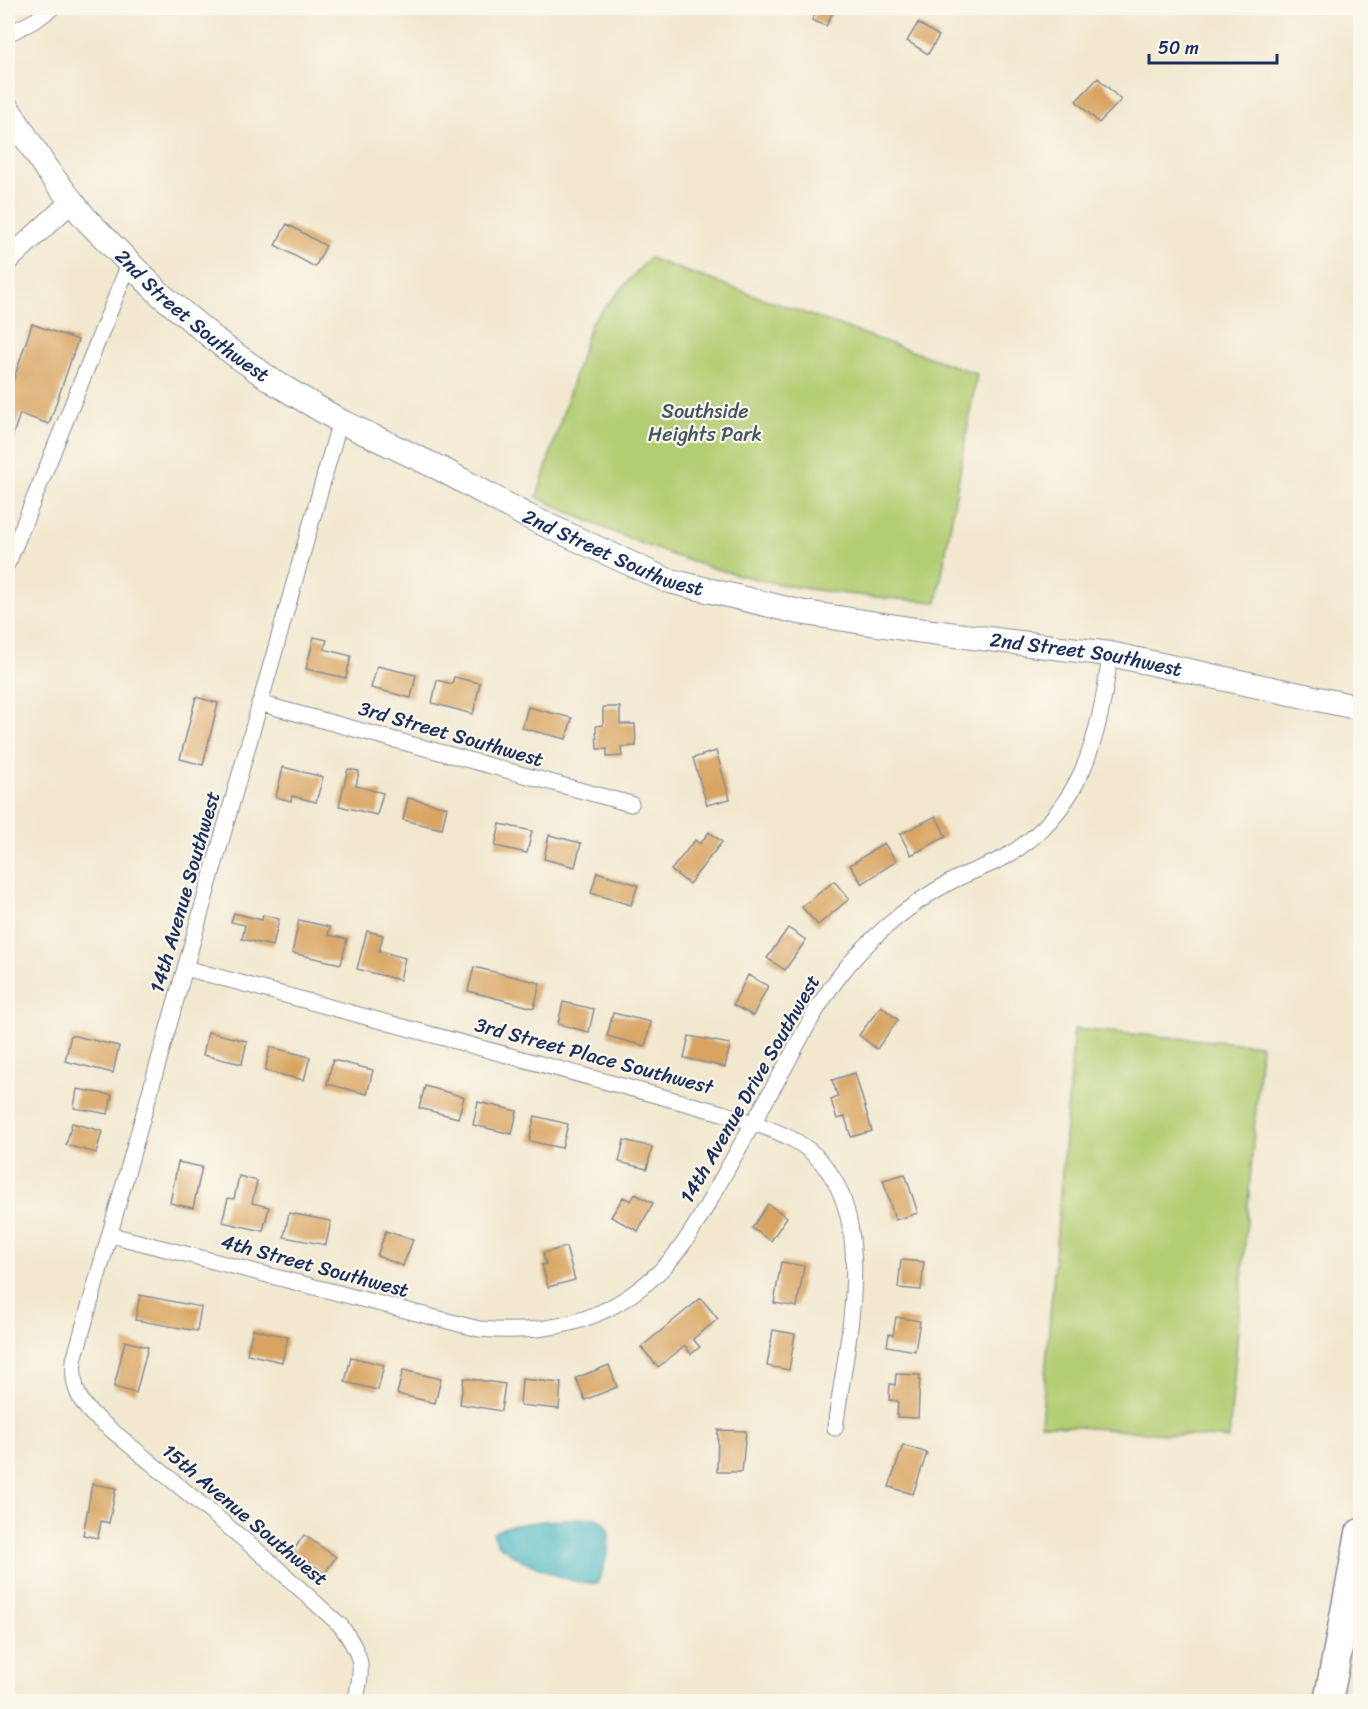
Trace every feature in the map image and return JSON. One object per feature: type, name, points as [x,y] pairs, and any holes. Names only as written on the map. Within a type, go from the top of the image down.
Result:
[{"type":"highway","points":[[1328,1701],[1360,1533]]},
{"type":"highway","points":[[1348,1701],[1360,1541]]},
{"type":"main road","name":"2nd Street Southwest","points":[[8,109],[47,170],[129,264],[223,346],[274,382],[340,421],[442,470],[527,516],[666,580],[799,612],[916,630],[1110,654],[1349,705]]},
{"type":"main road","points":[[8,260],[72,201]]},
{"type":"street","points":[[8,34],[36,20],[52,8]]},
{"type":"street","points":[[8,563],[129,264]]},
{"type":"street","name":"14th Avenue Southwest","points":[[73,1375],[74,1360],[340,421]]},
{"type":"street","name":"14th Avenue Drive Southwest","points":[[509,1332],[548,1329],[579,1322],[627,1298],[658,1274],[690,1234],[820,1003],[858,954],[891,922],[920,900],[952,880],[1005,857],[1055,816],[1082,774],[1093,746],[1106,691],[1110,654]]},
{"type":"street","name":"3rd Street Southwest","points":[[259,703],[631,804]]},
{"type":"street","name":"3rd Street Place Southwest","points":[[185,968],[525,1058],[753,1123],[791,1138],[818,1161],[838,1187],[851,1224],[855,1263],[835,1428]]},
{"type":"street","name":"4th Street Southwest","points":[[111,1234],[453,1325],[509,1332]]},
{"type":"street","name":"15th Avenue Southwest","points":[[73,1375],[78,1396],[92,1414],[283,1572],[341,1626],[351,1640],[363,1671],[355,1701]]},
{"type":"green space","name":"Southside Heights Park","points":[[649,258],[977,374],[937,602],[826,591],[731,573],[646,545],[537,497],[591,323]]},
{"type":"green space","points":[[1074,1029],[1261,1045],[1229,1439],[1041,1424]]},
{"type":"water","points":[[575,1518],[598,1519],[604,1522],[607,1528],[609,1543],[598,1583],[563,1578],[536,1567],[501,1547],[493,1533],[508,1526]]},
{"type":"building","points":[[818,8],[835,8],[826,26],[812,20]]},
{"type":"building","points":[[918,23],[939,36],[928,54],[907,41]]},
{"type":"building","points":[[1098,78],[1121,100],[1099,123],[1076,101]]},
{"type":"building","points":[[287,224],[326,246],[315,267],[275,245]]},
{"type":"building","points":[[32,324],[78,340],[49,424],[20,414],[8,449],[8,396]]},
{"type":"building","points":[[314,637],[327,640],[324,649],[351,656],[346,678],[306,669]]},
{"type":"building","points":[[377,666],[416,675],[411,698],[371,688]]},
{"type":"building","points":[[454,677],[480,683],[473,714],[432,703],[437,680],[452,684]]},
{"type":"building","points":[[196,697],[218,703],[203,765],[180,759]]},
{"type":"building","points":[[528,707],[572,718],[566,739],[522,728]]},
{"type":"building","points":[[603,707],[620,707],[620,724],[635,724],[636,746],[621,747],[622,756],[607,757],[607,749],[597,749],[596,726],[603,725]]},
{"type":"building","points":[[716,751],[730,799],[707,805],[693,758]]},
{"type":"building","points":[[283,767],[323,777],[316,802],[292,796],[291,801],[276,797]]},
{"type":"building","points":[[348,769],[359,771],[356,786],[383,793],[377,815],[339,806]]},
{"type":"building","points":[[408,798],[447,807],[442,829],[403,820]]},
{"type":"building","points":[[936,816],[946,837],[911,855],[900,834]]},
{"type":"building","points":[[500,824],[532,831],[527,853],[495,846]]},
{"type":"building","points":[[709,832],[722,842],[689,884],[671,870],[695,840],[700,844]]},
{"type":"building","points":[[549,835],[581,843],[575,867],[544,859]]},
{"type":"building","points":[[884,843],[896,861],[862,884],[850,865]]},
{"type":"building","points":[[597,872],[638,885],[631,905],[591,893]]},
{"type":"building","points":[[834,881],[849,899],[818,925],[802,907]]},
{"type":"building","points":[[234,913],[262,920],[263,915],[279,919],[273,946],[242,939],[245,925],[231,922]]},
{"type":"building","points":[[299,920],[330,927],[328,935],[347,939],[341,964],[292,953]]},
{"type":"building","points":[[788,928],[806,940],[785,970],[767,958]]},
{"type":"building","points":[[367,931],[383,935],[379,951],[405,958],[400,980],[357,969]]},
{"type":"building","points":[[474,967],[540,983],[534,1008],[468,991]]},
{"type":"building","points":[[748,975],[768,986],[753,1016],[733,1005]]},
{"type":"building","points":[[563,1002],[594,1009],[589,1032],[558,1024]]},
{"type":"building","points":[[881,1006],[898,1020],[877,1049],[859,1035]]},
{"type":"building","points":[[613,1013],[651,1022],[645,1046],[607,1036]]},
{"type":"building","points":[[208,1032],[247,1041],[242,1064],[203,1055]]},
{"type":"building","points":[[71,1035],[119,1046],[113,1073],[65,1061]]},
{"type":"building","points":[[689,1036],[730,1044],[725,1067],[684,1058]]},
{"type":"building","points":[[270,1047],[310,1057],[304,1080],[265,1071]]},
{"type":"building","points":[[333,1060],[373,1070],[367,1094],[327,1084]]},
{"type":"building","points":[[855,1073],[872,1131],[851,1137],[845,1117],[837,1119],[831,1100],[838,1097],[832,1080]]},
{"type":"building","points":[[425,1086],[464,1097],[458,1118],[419,1108]]},
{"type":"building","points":[[77,1089],[112,1095],[108,1114],[74,1108]]},
{"type":"building","points":[[478,1102],[517,1111],[512,1134],[473,1125]]},
{"type":"building","points":[[535,1116],[568,1124],[562,1148],[529,1141]]},
{"type":"building","points":[[72,1123],[102,1131],[96,1153],[66,1145]]},
{"type":"building","points":[[624,1140],[652,1147],[647,1169],[619,1162]]},
{"type":"building","points":[[178,1162],[202,1167],[193,1208],[170,1203]]},
{"type":"building","points":[[905,1174],[918,1213],[895,1220],[883,1180]]},
{"type":"building","points":[[239,1176],[257,1181],[252,1203],[269,1207],[263,1231],[222,1222],[228,1198],[234,1199]]},
{"type":"building","points":[[635,1194],[653,1203],[638,1231],[611,1217],[623,1197],[631,1201]]},
{"type":"building","points":[[768,1204],[787,1217],[771,1241],[752,1228]]},
{"type":"building","points":[[289,1213],[331,1221],[326,1245],[284,1237]]},
{"type":"building","points":[[386,1231],[413,1240],[403,1266],[377,1256]]},
{"type":"building","points":[[566,1247],[575,1280],[548,1287],[542,1265],[546,1264],[543,1253]]},
{"type":"building","points":[[901,1260],[924,1262],[921,1290],[898,1288]]},
{"type":"building","points":[[781,1262],[804,1266],[797,1307],[774,1303]]},
{"type":"building","points":[[140,1295],[201,1307],[197,1331],[135,1320]]},
{"type":"building","points":[[701,1298],[718,1319],[693,1339],[700,1347],[691,1354],[685,1346],[658,1367],[641,1347]]},
{"type":"building","points":[[896,1317],[920,1321],[915,1351],[887,1346],[889,1334],[893,1335]]},
{"type":"building","points":[[253,1329],[288,1337],[282,1362],[247,1354]]},
{"type":"building","points":[[773,1330],[795,1334],[789,1370],[767,1366]]},
{"type":"building","points":[[125,1341],[148,1347],[136,1393],[114,1387]]},
{"type":"building","points":[[351,1357],[384,1365],[378,1390],[345,1382]]},
{"type":"building","points":[[609,1365],[617,1387],[585,1400],[576,1378]]},
{"type":"building","points":[[403,1370],[441,1379],[435,1403],[397,1394]]},
{"type":"building","points":[[896,1374],[920,1375],[918,1418],[897,1417],[898,1401],[889,1400],[890,1384],[895,1385]]},
{"type":"building","points":[[464,1378],[505,1384],[501,1411],[460,1404]]},
{"type":"building","points":[[522,1379],[561,1383],[559,1409],[520,1405]]},
{"type":"building","points":[[718,1430],[746,1431],[742,1472],[717,1472]]},
{"type":"building","points":[[903,1445],[927,1453],[913,1494],[889,1487]]},
{"type":"building","points":[[92,1484],[116,1488],[109,1523],[101,1521],[98,1538],[83,1535]]},
{"type":"building","points":[[304,1535],[336,1557],[325,1573],[293,1551]]}]
